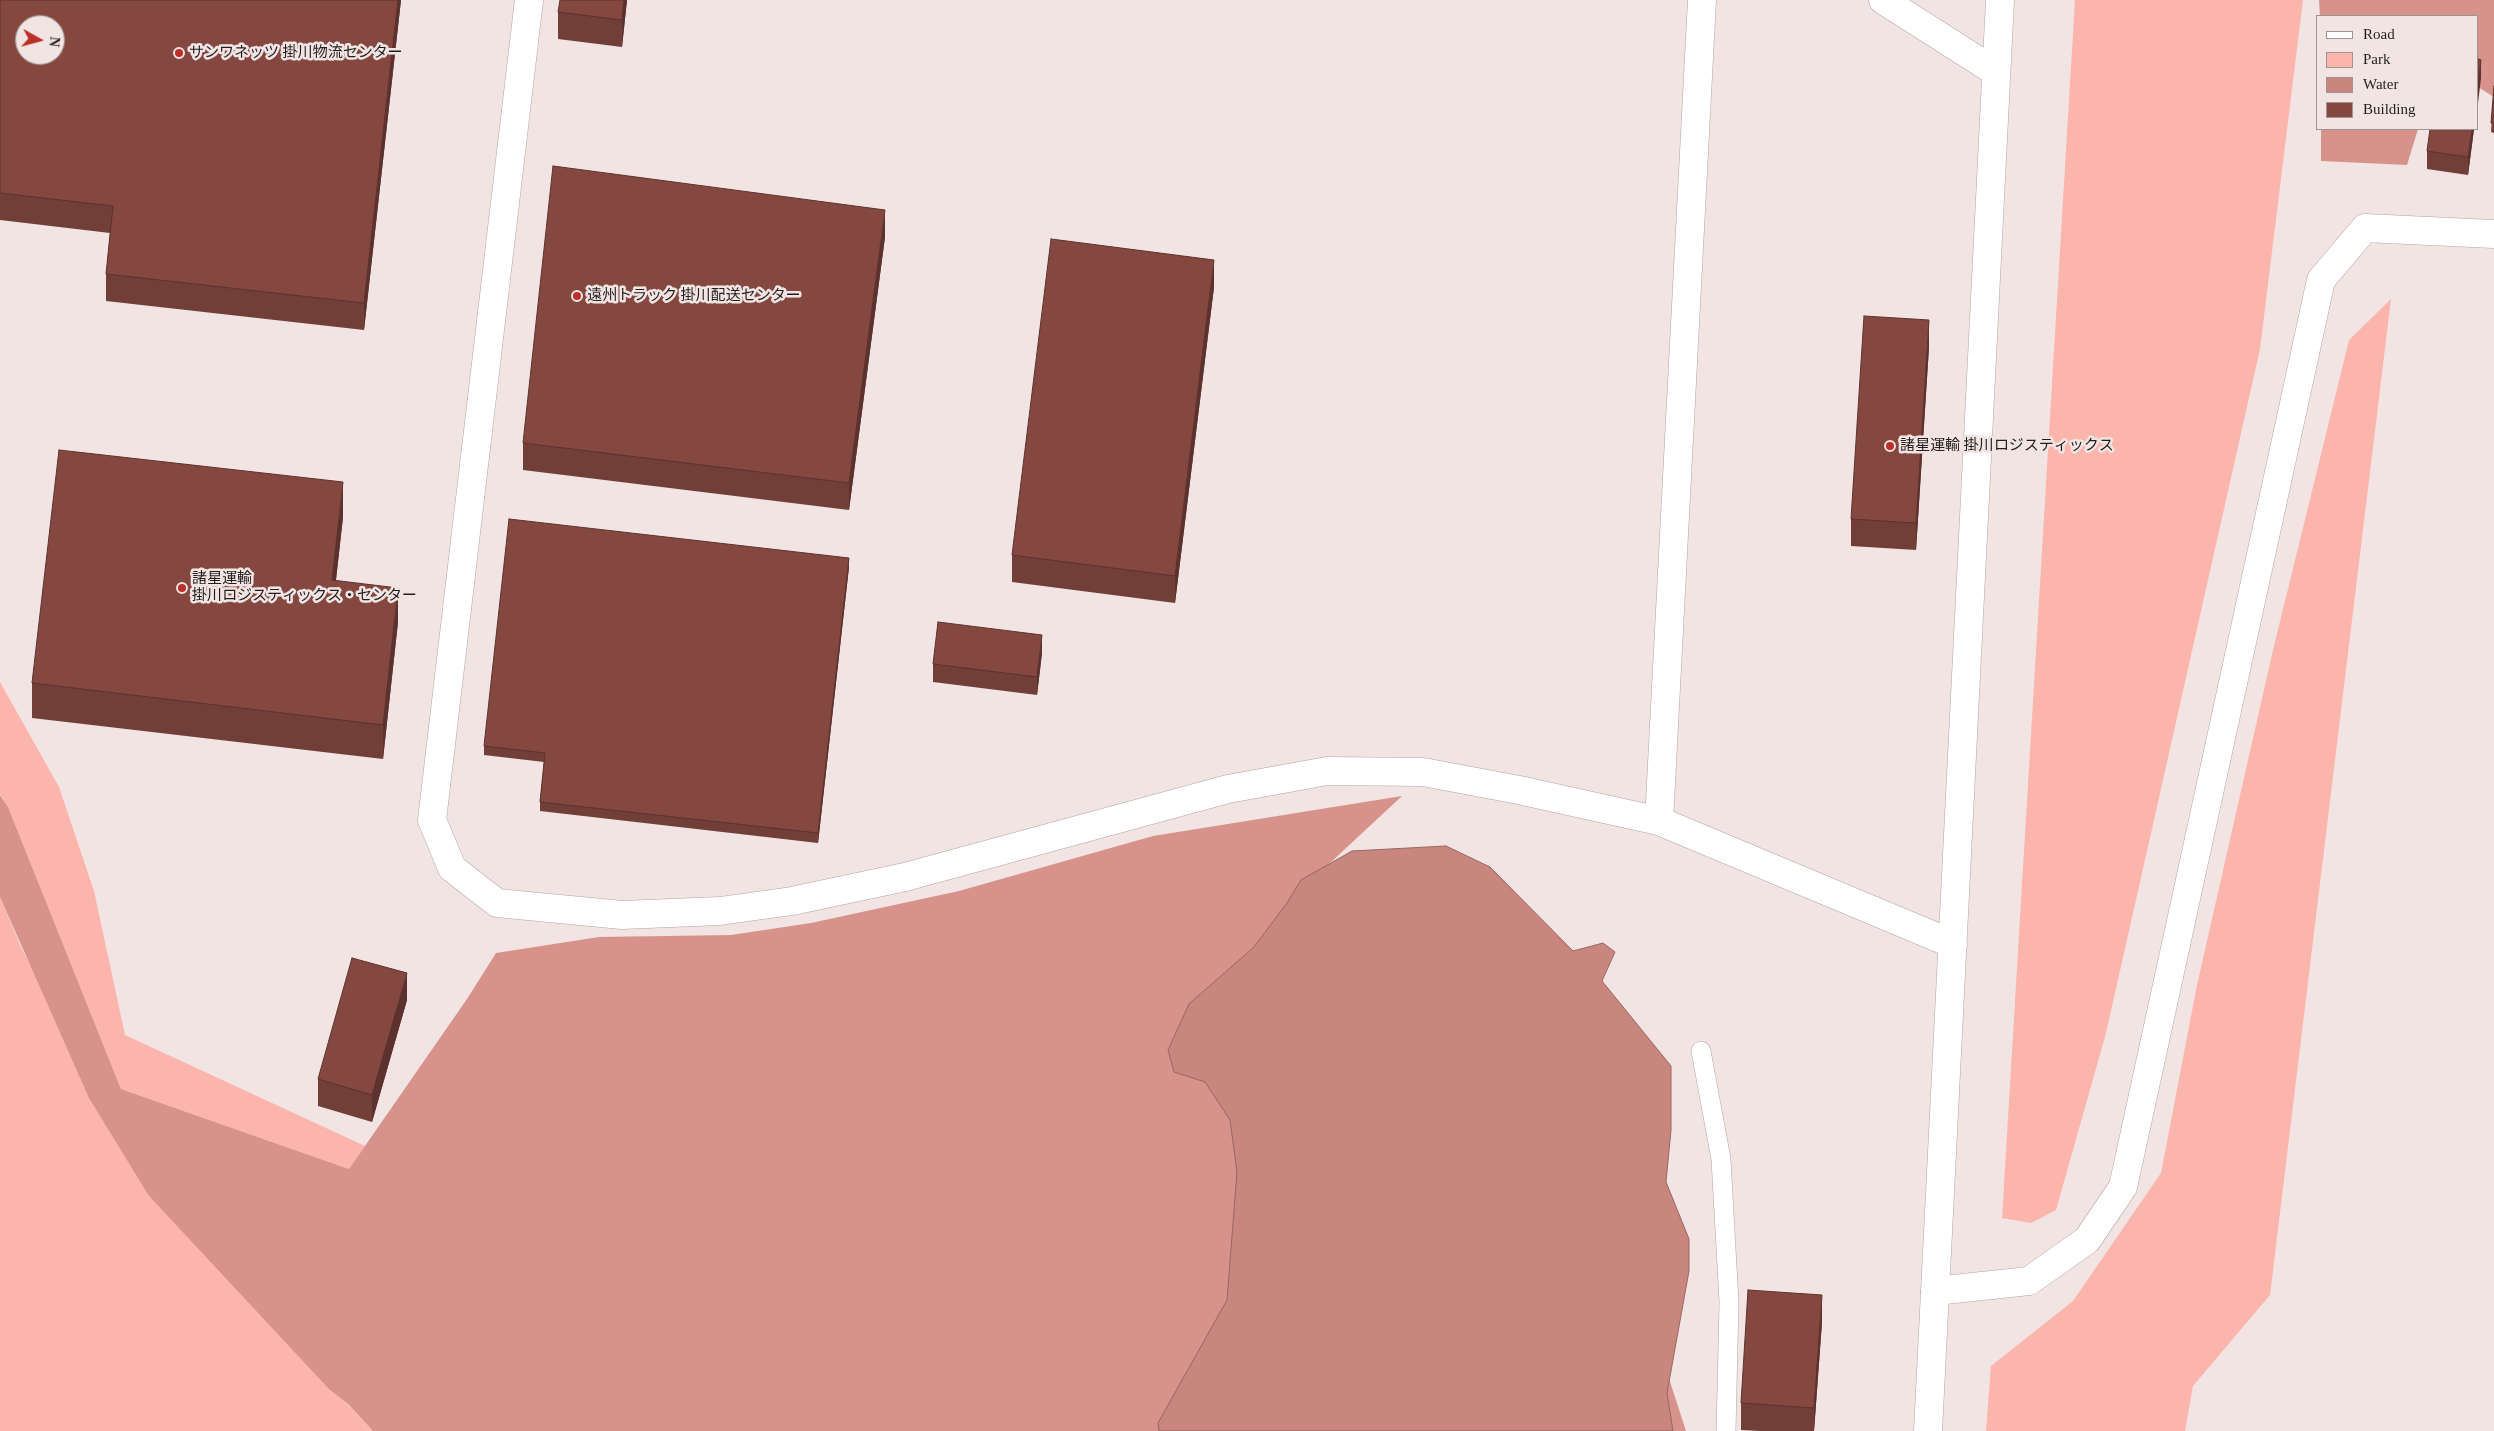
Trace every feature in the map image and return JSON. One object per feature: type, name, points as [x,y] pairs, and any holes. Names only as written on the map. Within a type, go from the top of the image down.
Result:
[{"type":"street","points":[[529,0],[432,820],[452,868],[497,903],[622,915],[720,910],[792,901],[905,877],[1228,788],[1327,771],[1423,772],[1519,790],[1659,821],[1953,944]]},
{"type":"street","points":[[1659,821],[1702,0]]},
{"type":"street","points":[[1883,0],[1996,72]]},
{"type":"street","points":[[1928,1431],[2000,0]]},
{"type":"street","points":[[1935,1291],[2029,1281],[2087,1240],[2123,1187],[2321,280],[2365,228],[2494,234]]},
{"type":"lane","points":[[1701,1050],[1721,1159],[1730,1302],[1726,1431]]},
{"type":"green space","points":[[2075,0],[2303,0],[2260,349],[2106,1033],[2056,1210],[2031,1223],[2002,1218]]},
{"type":"green space","points":[[2391,299],[2270,1295],[2193,1386],[2185,1431],[1986,1431],[1991,1366],[2073,1301],[2161,1173],[2197,985],[2273,650],[2349,340]]},
{"type":"green space","points":[[0,682],[59,787],[94,891],[125,1035],[365,1146],[349,1169],[121,1089],[8,807],[0,794]]},
{"type":"green space","points":[[0,897],[21,947],[149,1196],[373,1431],[0,1431]]},
{"type":"shaded area","points":[[2319,0],[2494,0],[2494,97],[2479,88],[2479,15],[2320,15]]},
{"type":"shaded area","points":[[2321,130],[2418,130],[2407,165],[2321,161]]},
{"type":"shaded area","points":[[0,795],[8,807],[121,1089],[349,1169],[467,999],[496,953],[599,937],[731,935],[811,923],[959,891],[1153,836],[1402,796],[1287,903],[1635,1274],[1686,1431],[373,1431],[348,1404],[329,1389],[149,1196],[89,1098],[0,897]]},
{"type":"water","points":[[1446,846],[1490,867],[1573,951],[1603,943],[1615,952],[1602,981],[1671,1066],[1671,1130],[1666,1182],[1689,1239],[1689,1271],[1667,1393],[1673,1431],[1159,1431],[1158,1423],[1227,1300],[1237,1172],[1230,1120],[1205,1082],[1174,1072],[1168,1050],[1189,1004],[1254,947],[1287,903],[1301,880],[1352,851]]},
{"type":"building","points":[[0,0],[398,0],[364,303],[106,274],[113,206],[0,193]]},
{"type":"building","points":[[560,0],[624,0],[622,20],[558,12]]},
{"type":"building","points":[[2479,59],[2481,60],[2479,77]]},
{"type":"building","points":[[2494,86],[2494,123],[2491,123]]},
{"type":"building","points":[[2430,130],[2472,130],[2468,157],[2427,151]]},
{"type":"building","points":[[553,166],[885,210],[849,483],[523,443]]},
{"type":"building","points":[[1051,239],[1214,260],[1175,576],[1012,555]]},
{"type":"building","name":"諸星運輸 掛川ロジスティックス","points":[[1864,316],[1929,320],[1916,523],[1851,519]]},
{"type":"building","points":[[59,450],[343,482],[332,580],[398,588],[383,725],[32,683]]},
{"type":"building","points":[[509,519],[849,558],[818,833],[540,802],[545,753],[484,746]]},
{"type":"building","points":[[938,622],[1042,635],[1037,677],[933,664]]},
{"type":"building","points":[[352,958],[407,973],[372,1095],[318,1079]]},
{"type":"building","points":[[1748,1290],[1822,1295],[1814,1408],[1741,1403]]},
{"type":"place","name":"サンワネッツ 掛川物流センター","points":[[179,53]]},
{"type":"place","name":"遠州トラック 掛川配送センター","points":[[577,296]]},
{"type":"place","name":"諸星運輸 掛川ロジスティックス","points":[[1890,446]]},
{"type":"place","name":"諸星運輸 掛川ロジスティックス・センター","points":[[182,588]]}]
